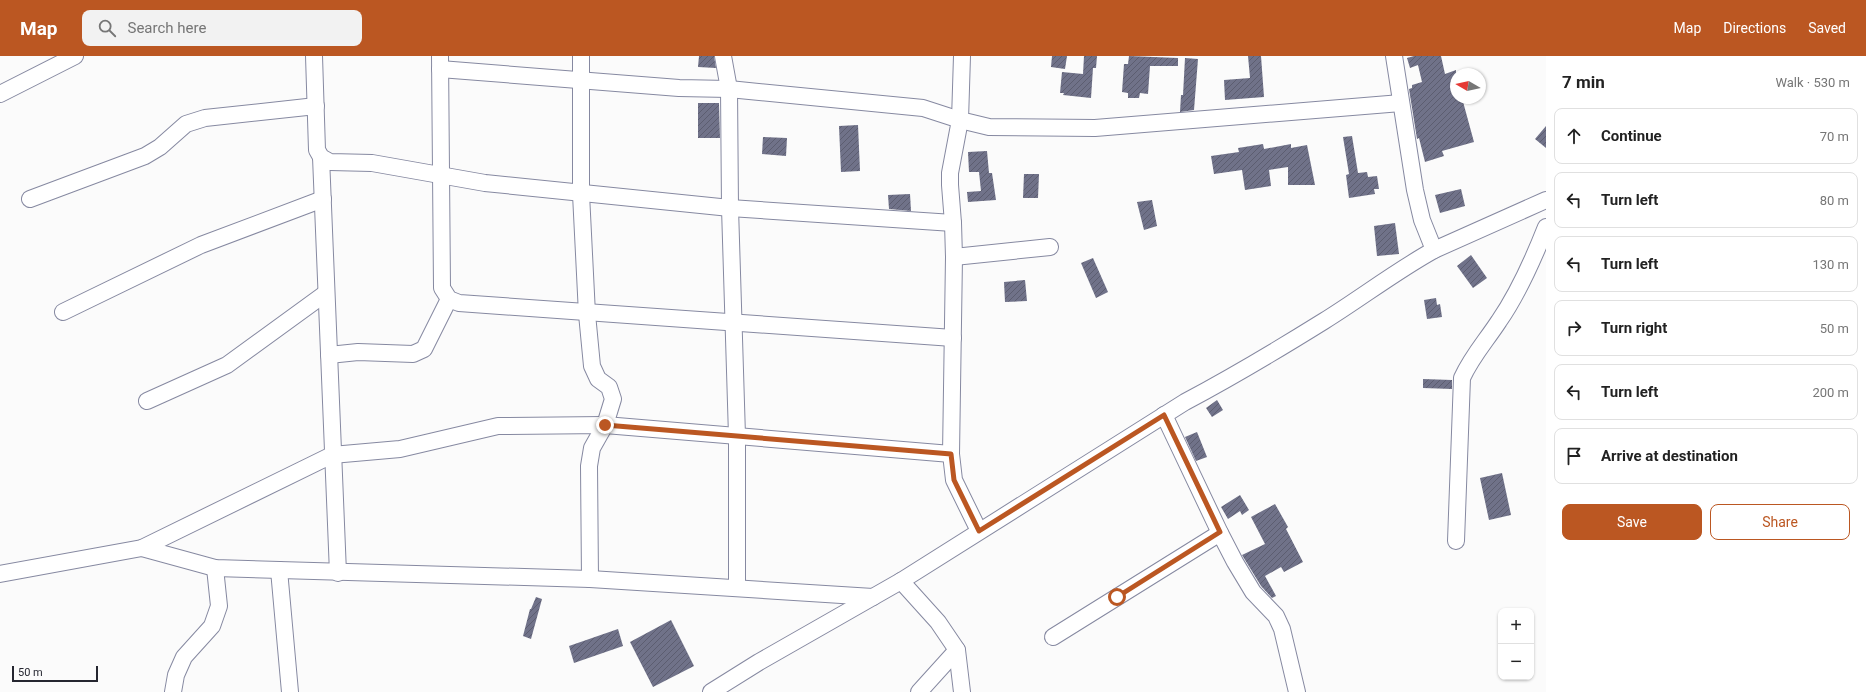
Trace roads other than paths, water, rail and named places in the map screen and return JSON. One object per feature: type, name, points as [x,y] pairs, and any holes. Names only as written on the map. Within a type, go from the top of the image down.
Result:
[{"type":"street","points":[[0,94],[75,56]]},
{"type":"street","points":[[314,56],[317,150],[321,157],[323,199],[332,455],[338,573]]},
{"type":"street","points":[[582,56],[581,194],[587,314],[592,366],[598,380],[609,387],[613,399],[605,425],[592,448],[589,466],[590,579]]},
{"type":"street","points":[[723,56],[729,89],[730,208],[736,436],[736,588]]},
{"type":"street","points":[[962,56],[960,120],[950,173],[954,257],[951,454],[954,480],[979,531]]},
{"type":"street","points":[[1394,56],[1415,190],[1422,220],[1434,250]]},
{"type":"street","points":[[953,338],[587,314],[459,303],[449,298],[442,288],[440,63],[582,81],[679,88],[729,89],[923,108],[960,120],[989,127],[1095,128],[1401,103]]},
{"type":"street","points":[[30,199],[145,156],[160,148],[186,124],[205,118],[316,106]]},
{"type":"street","points":[[321,157],[330,162],[372,163],[485,183],[581,194],[730,208],[953,223]]},
{"type":"street","points":[[63,312],[201,245],[323,199]]},
{"type":"street","points":[[712,692],[901,581],[1164,415],[1325,321],[1434,250],[1546,200]]},
{"type":"street","points":[[1456,541],[1462,378],[1470,361],[1500,320],[1529,270],[1546,227]]},
{"type":"street","points":[[954,257],[1050,247]]},
{"type":"street","points":[[147,401],[227,365],[326,294]]},
{"type":"street","points":[[329,355],[358,352],[413,354],[424,349],[449,298]]},
{"type":"street","points":[[1164,415],[1220,532],[1253,592],[1276,616],[1282,629],[1297,692]]},
{"type":"street","points":[[0,574],[142,548],[332,455],[400,449],[498,426],[605,425],[951,454]]},
{"type":"street","points":[[1053,637],[1220,532]]},
{"type":"street","points":[[142,548],[215,568],[338,573],[590,579],[873,597]]},
{"type":"street","points":[[173,692],[176,675],[184,657],[212,626],[219,606],[215,568]]},
{"type":"street","points":[[279,570],[290,692]]},
{"type":"street","points":[[901,581],[938,622],[957,650],[962,692]]},
{"type":"street","points":[[919,692],[957,650]]}]
